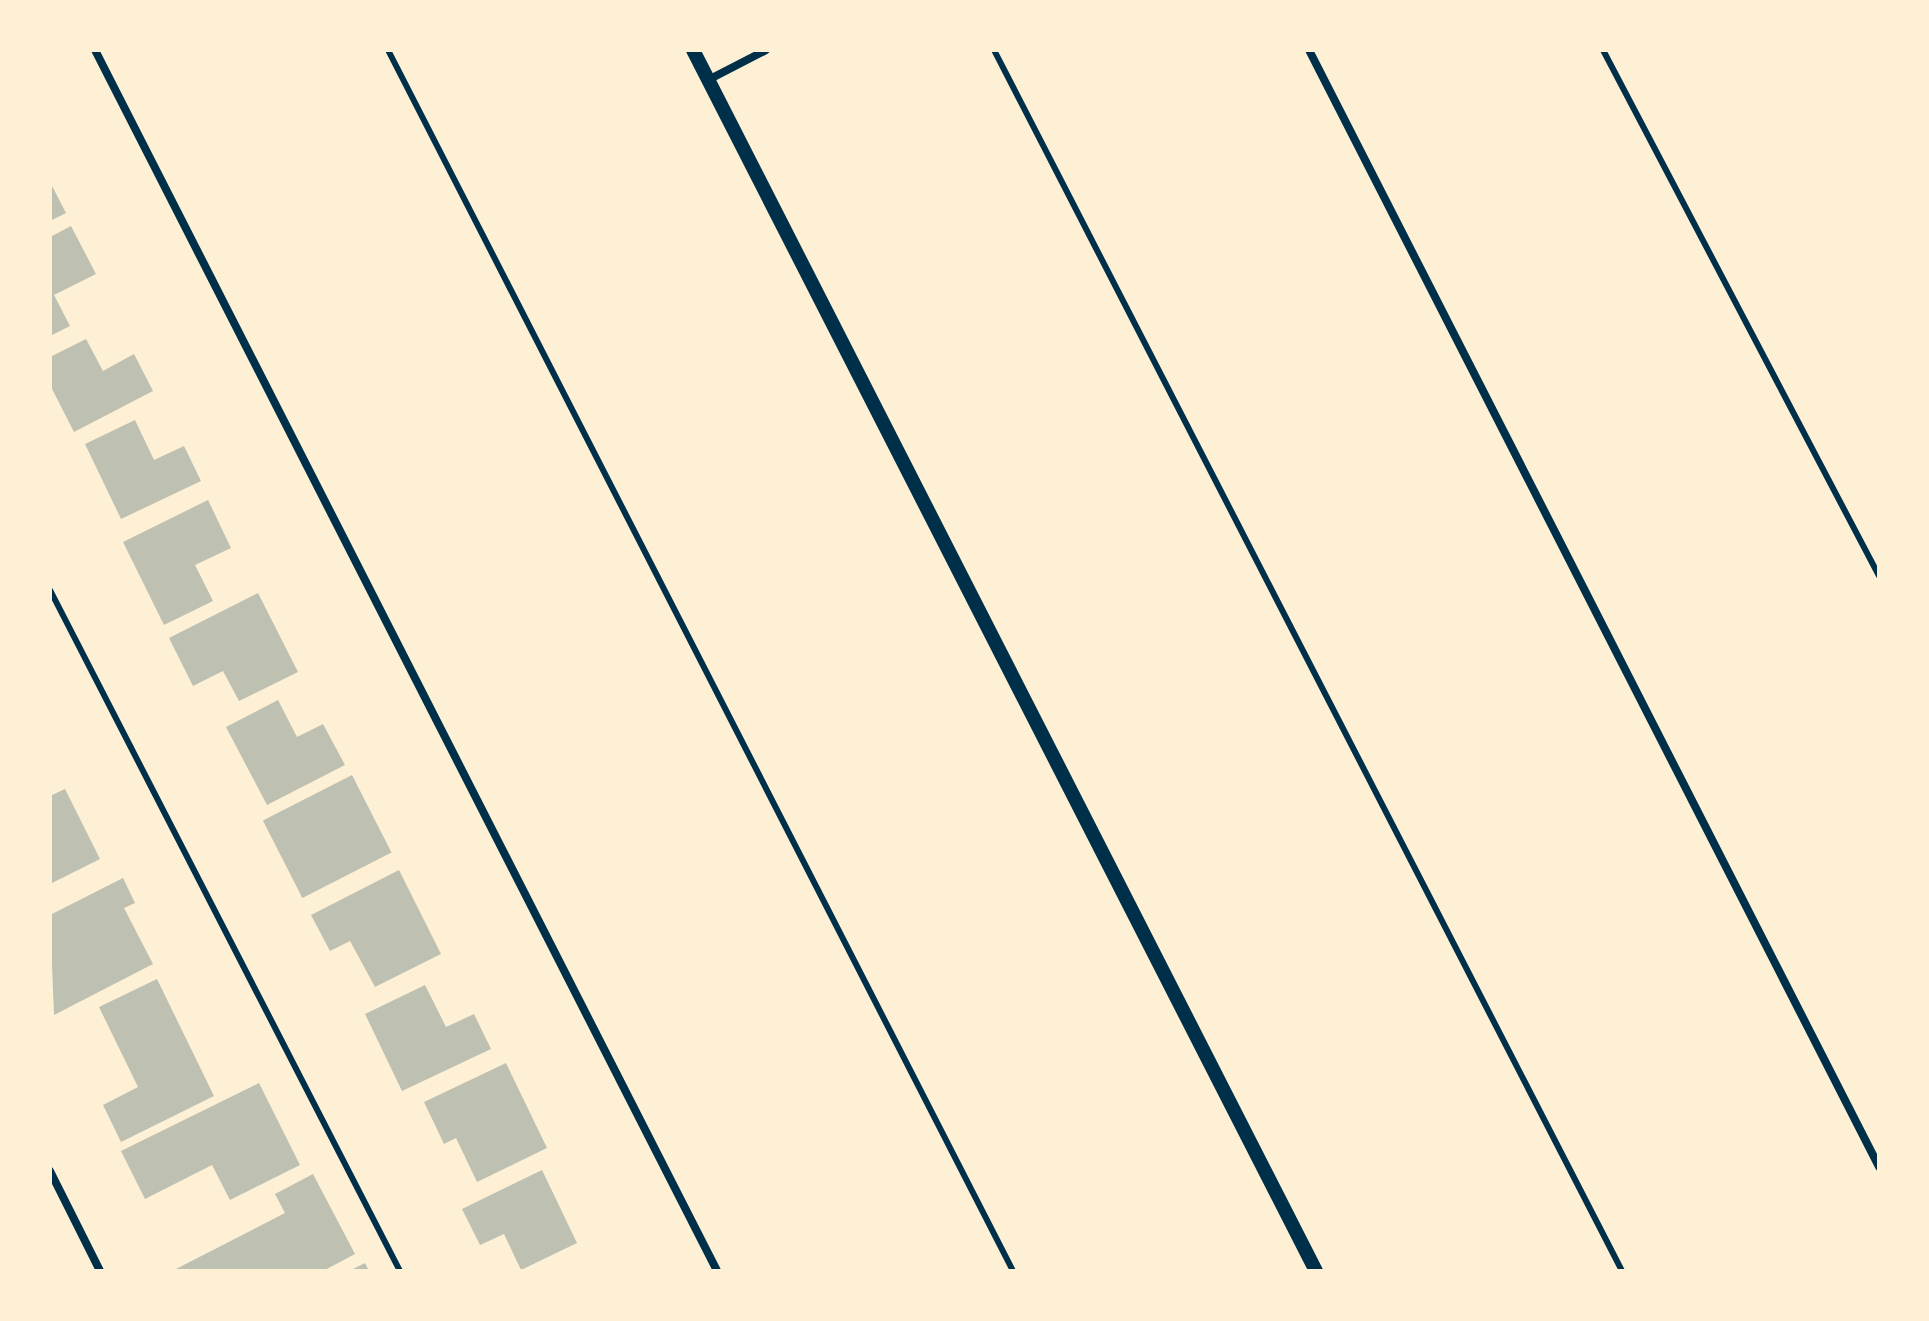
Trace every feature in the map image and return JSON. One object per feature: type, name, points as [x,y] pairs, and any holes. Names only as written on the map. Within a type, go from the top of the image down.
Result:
[{"type":"street","points":[[95,50],[717,1271]]},
{"type":"street","points":[[693,50],[1316,1271]]},
{"type":"street","points":[[708,80],[766,50]]},
{"type":"street","points":[[1309,50],[1879,1167]]},
{"type":"street","points":[[50,1171],[100,1271]]},
{"type":"lane","points":[[388,50],[1013,1271]]},
{"type":"lane","points":[[994,50],[1622,1271]]},
{"type":"lane","points":[[1603,50],[1879,576]]},
{"type":"lane","points":[[50,590],[400,1271]]},
{"type":"building","points":[[50,182],[66,213],[50,221]]},
{"type":"building","points":[[71,226],[96,274],[54,295],[70,326],[50,336],[50,237]]},
{"type":"building","points":[[86,339],[103,371],[134,354],[153,391],[74,432],[50,385],[50,357]]},
{"type":"building","points":[[135,420],[154,460],[184,446],[201,481],[121,519],[85,444]]},
{"type":"building","points":[[208,500],[231,548],[195,565],[213,601],[164,625],[123,542]]},
{"type":"building","points":[[258,593],[298,672],[239,701],[223,671],[193,686],[169,638]]},
{"type":"building","points":[[278,700],[297,737],[323,724],[345,765],[267,805],[226,727]]},
{"type":"building","points":[[352,775],[391,853],[302,898],[263,820]]},
{"type":"building","points":[[65,789],[100,859],[50,884],[50,796]]},
{"type":"building","points":[[399,870],[441,954],[375,987],[350,941],[330,951],[311,915]]},
{"type":"building","points":[[123,878],[135,903],[124,908],[153,964],[54,1015],[50,915]]},
{"type":"building","points":[[157,979],[214,1096],[121,1142],[103,1105],[138,1087],[99,1007]]},
{"type":"building","points":[[425,985],[446,1027],[474,1014],[491,1049],[402,1091],[365,1014]]},
{"type":"building","points":[[506,1063],[547,1148],[477,1182],[456,1138],[444,1144],[424,1102]]},
{"type":"building","points":[[259,1083],[300,1165],[230,1200],[212,1165],[145,1199],[121,1151]]},
{"type":"building","points":[[542,1170],[577,1243],[521,1270],[504,1234],[480,1245],[462,1209]]},
{"type":"building","points":[[313,1174],[355,1254],[323,1271],[172,1271],[285,1213],[275,1194]]},
{"type":"building","points":[[365,1263],[369,1271],[349,1271]]}]
